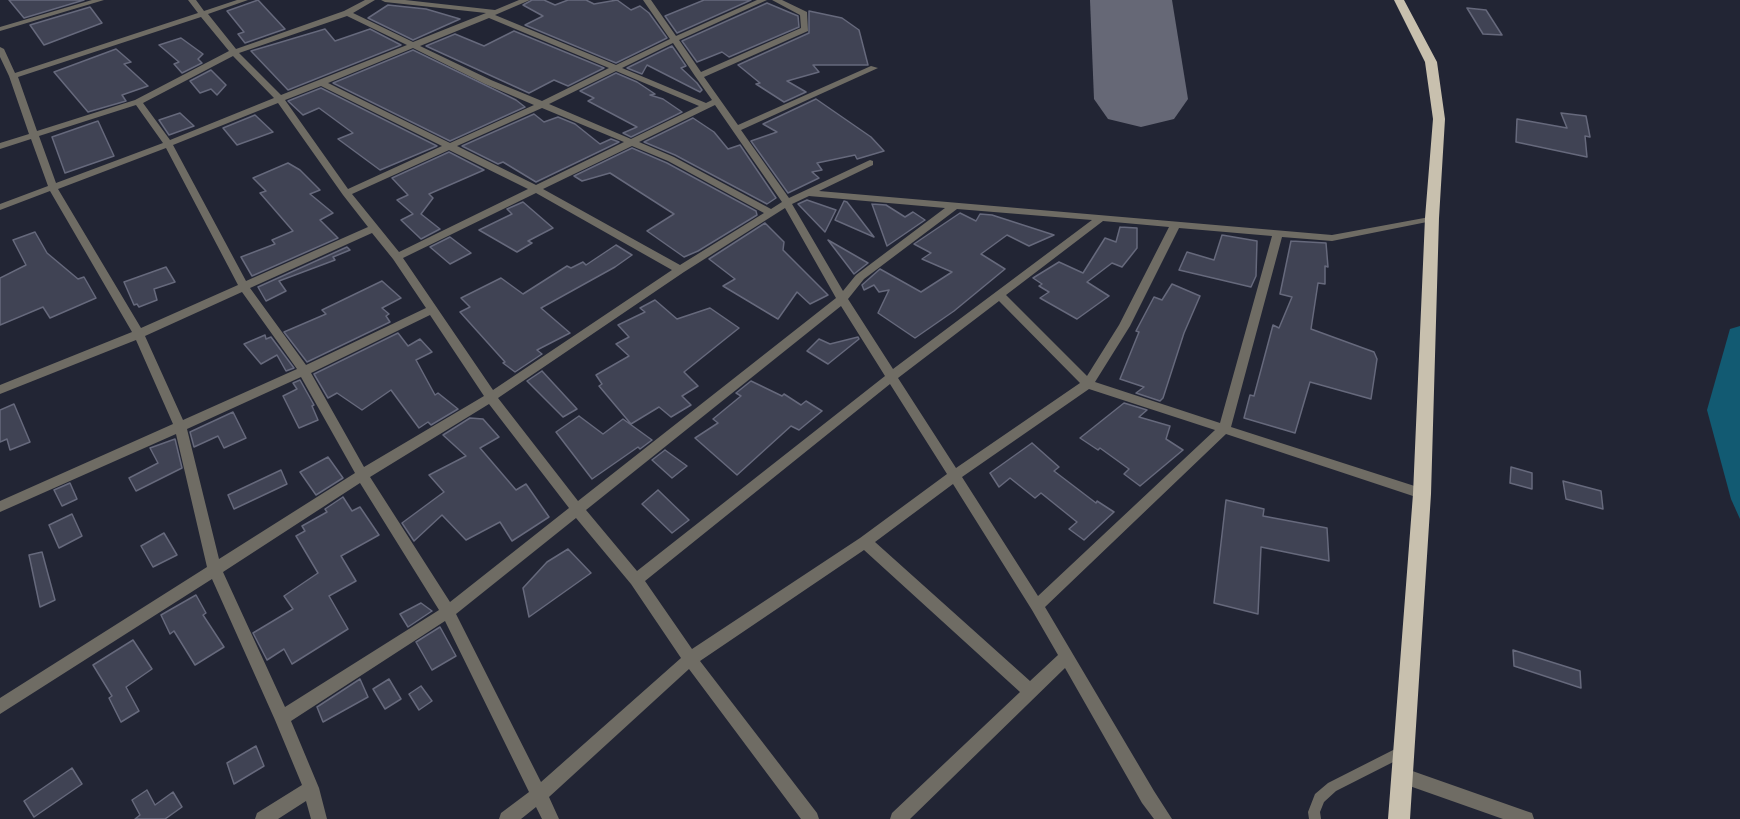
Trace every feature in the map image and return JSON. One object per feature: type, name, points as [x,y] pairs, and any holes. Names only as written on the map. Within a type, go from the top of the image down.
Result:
[{"type":"highway","points":[[1399,0],[1425,46],[1435,79],[1438,118],[1422,494],[1401,776],[1400,819]]},
{"type":"street","points":[[0,29],[100,0]]},
{"type":"street","points":[[192,0],[234,52],[280,99],[346,193],[397,257],[491,397],[578,510],[636,580],[690,658],[811,819]]},
{"type":"street","points":[[13,76],[244,0]]},
{"type":"street","points":[[0,146],[138,102],[234,52],[347,13],[367,1],[385,0],[493,14],[616,68],[711,103]]},
{"type":"street","points":[[0,207],[168,144],[526,0]]},
{"type":"street","points":[[647,0],[699,76],[711,103],[735,130],[787,203],[842,298],[1037,606],[1148,797],[1164,819]]},
{"type":"street","points":[[346,193],[448,145],[543,105],[673,40],[763,0]]},
{"type":"street","points":[[699,76],[805,29],[804,14],[776,0]]},
{"type":"street","points":[[347,13],[411,46],[631,142],[731,189],[772,213]]},
{"type":"street","points":[[0,49],[13,76],[52,188],[139,334],[180,427],[215,570],[282,718],[311,788],[319,819]]},
{"type":"street","points":[[735,130],[874,68]]},
{"type":"street","points":[[320,82],[536,189],[680,270]]},
{"type":"street","points":[[138,102],[168,144],[244,287],[304,372],[362,475],[448,612],[551,819]]},
{"type":"street","points":[[397,257],[711,103]]},
{"type":"street","points":[[0,708],[362,475],[491,397],[680,270],[787,203],[870,163]]},
{"type":"street","points":[[805,193],[1100,220],[1332,238],[1432,218]]},
{"type":"street","points":[[282,718],[448,612],[842,298],[860,277],[954,206]]},
{"type":"street","points":[[636,580],[892,376],[1100,220]]},
{"type":"street","points":[[507,819],[539,795],[690,658],[865,542],[954,476],[1088,384],[1124,326],[1175,225]]},
{"type":"street","points":[[0,390],[139,334],[374,228]]},
{"type":"street","points":[[1037,606],[1225,428],[1278,234]]},
{"type":"street","points":[[1000,295],[1088,384],[1422,494]]},
{"type":"street","points":[[0,507],[304,372],[433,309]]},
{"type":"street","points":[[865,542],[1031,692]]},
{"type":"street","points":[[898,819],[1067,656]]},
{"type":"street","points":[[1401,776],[1526,819]]},
{"type":"street","points":[[263,819],[311,788]]},
{"type":"lane","points":[[1315,819],[1314,812],[1319,798],[1326,792],[1403,751]]},
{"type":"water","points":[[1740,326],[1740,519],[1731,499],[1707,410],[1730,329]]},
{"type":"building","points":[[9,0],[84,0],[24,18]]},
{"type":"building","points":[[258,0],[285,29],[245,43],[238,34],[244,32],[227,11]]},
{"type":"building","points":[[532,0],[544,0],[555,5],[568,0],[586,0],[594,4],[617,0],[631,10],[640,6],[649,13],[667,38],[616,63],[525,25],[543,16],[523,5]]},
{"type":"building","points":[[704,0],[751,0],[677,33],[665,16]]},
{"type":"building","points":[[767,3],[798,16],[799,27],[729,57],[722,52],[697,62],[682,41]]},
{"type":"building","points":[[388,5],[426,9],[460,19],[413,40],[368,18]]},
{"type":"building","points":[[90,7],[102,23],[44,45],[30,25]]},
{"type":"building","points":[[1467,8],[1486,10],[1502,35],[1483,34]]},
{"type":"building","points":[[809,11],[842,18],[859,30],[868,65],[813,65],[819,72],[787,81],[806,92],[784,102],[756,84],[760,83],[738,65],[809,33]]},
{"type":"building","points":[[325,29],[335,41],[370,29],[401,45],[288,90],[251,51]]},
{"type":"building","points":[[514,31],[604,68],[568,86],[554,80],[529,93],[426,46],[455,34],[484,46]]},
{"type":"building","points":[[181,38],[203,54],[198,59],[202,63],[182,73],[174,64],[179,62],[159,45]]},
{"type":"building","points":[[672,46],[686,66],[681,68],[697,83],[702,90],[700,92],[647,65],[642,74],[627,68]]},
{"type":"building","points":[[116,49],[131,62],[124,64],[148,86],[122,95],[126,101],[88,112],[54,72]]},
{"type":"building","points":[[413,50],[516,100],[525,107],[450,141],[333,83]]},
{"type":"building","points":[[211,70],[226,85],[217,95],[211,89],[200,93],[190,81]]},
{"type":"building","points":[[616,73],[637,82],[655,94],[650,95],[663,99],[682,112],[631,137],[623,133],[637,127],[588,101],[594,98],[580,91]]},
{"type":"building","points":[[321,88],[437,146],[380,170],[338,139],[353,133],[319,108],[303,115],[288,101]]},
{"type":"building","points":[[816,99],[871,137],[884,151],[857,159],[855,155],[817,163],[822,170],[812,172],[819,178],[788,193],[751,141],[777,132],[763,124]]},
{"type":"building","points":[[180,113],[194,126],[169,135],[159,120]]},
{"type":"building","points":[[1561,113],[1586,116],[1590,137],[1585,136],[1587,157],[1516,142],[1517,119],[1567,128]]},
{"type":"building","points":[[534,114],[544,122],[558,117],[575,124],[600,144],[611,139],[619,142],[536,182],[503,162],[498,164],[462,146]]},
{"type":"building","points":[[255,115],[273,132],[237,145],[223,128]]},
{"type":"building","points":[[693,118],[714,132],[728,149],[740,145],[776,198],[767,204],[675,155],[644,142]]},
{"type":"building","points":[[98,121],[114,156],[65,173],[52,137]]},
{"type":"building","points":[[632,148],[667,163],[756,211],[757,215],[684,257],[647,231],[674,214],[610,173],[582,181],[574,176]]},
{"type":"building","points":[[449,152],[484,170],[429,194],[433,198],[421,214],[440,229],[421,239],[401,220],[413,214],[397,200],[408,195],[392,178]]},
{"type":"building","points":[[288,163],[300,170],[320,190],[310,194],[333,213],[320,220],[338,238],[252,276],[241,257],[275,244],[272,240],[293,231],[260,193],[266,191],[253,178]]},
{"type":"building","points":[[807,200],[836,210],[825,232],[798,204]]},
{"type":"building","points":[[844,201],[847,202],[874,237],[835,220]]},
{"type":"building","points":[[523,202],[553,228],[528,241],[532,243],[517,252],[479,230],[512,214],[507,209]]},
{"type":"building","points":[[872,204],[886,205],[905,217],[913,212],[925,220],[887,246]]},
{"type":"building","points":[[960,213],[976,221],[980,214],[992,215],[1054,235],[1029,246],[1007,235],[981,254],[1005,269],[954,311],[915,338],[878,313],[889,290],[879,292],[874,285],[864,290],[862,285],[880,269],[921,292],[952,272],[922,259],[931,253],[914,244]]},
{"type":"building","points":[[765,223],[784,242],[783,250],[828,295],[810,304],[797,292],[778,319],[723,286],[735,279],[709,259]]},
{"type":"building","points":[[1120,227],[1137,228],[1137,248],[1122,267],[1112,263],[1087,282],[1109,296],[1077,319],[1040,298],[1049,292],[1039,286],[1042,284],[1033,278],[1059,262],[1083,273],[1105,238],[1116,242]]},
{"type":"building","points":[[35,232],[47,253],[78,279],[84,277],[96,298],[50,318],[43,307],[0,325],[0,278],[26,265],[13,240]]},
{"type":"building","points":[[1222,235],[1257,241],[1256,276],[1251,287],[1179,270],[1187,252],[1214,260]]},
{"type":"building","points":[[450,237],[471,253],[450,264],[430,247]]},
{"type":"building","points":[[828,240],[868,263],[854,274]]},
{"type":"building","points":[[1291,241],[1326,243],[1328,267],[1325,266],[1325,284],[1318,283],[1311,329],[1374,352],[1377,359],[1371,399],[1310,382],[1295,433],[1244,418],[1250,395],[1254,396],[1273,325],[1279,328],[1292,297],[1280,294]]},
{"type":"building","points":[[616,245],[632,255],[615,267],[541,308],[570,333],[537,350],[542,354],[515,372],[503,363],[505,362],[460,312],[470,307],[461,298],[501,278],[523,294],[567,266],[571,268],[583,262],[586,265]]},
{"type":"building","points":[[347,247],[350,250],[333,257],[335,260],[279,281],[286,291],[266,301],[258,287]]},
{"type":"building","points":[[166,267],[175,282],[154,289],[157,300],[139,307],[137,304],[134,305],[124,282]]},
{"type":"building","points":[[382,281],[401,298],[382,308],[389,314],[386,316],[390,322],[307,362],[284,332],[326,314],[322,310]]},
{"type":"building","points":[[1172,284],[1200,296],[1160,401],[1136,393],[1144,387],[1120,379],[1139,332],[1136,331],[1154,297],[1162,300]]},
{"type":"building","points":[[655,300],[677,319],[710,308],[739,328],[684,372],[698,386],[682,396],[691,405],[671,417],[659,407],[631,424],[599,386],[602,384],[596,375],[629,356],[616,344],[629,337],[618,325],[645,312],[640,308]]},
{"type":"building","points":[[398,333],[408,346],[420,339],[432,352],[416,360],[435,395],[438,393],[458,409],[431,425],[428,422],[419,428],[391,390],[362,410],[337,393],[328,398],[314,374]]},
{"type":"building","points":[[265,335],[266,339],[271,337],[294,368],[286,371],[277,355],[261,364],[244,344]]},
{"type":"building","points":[[858,337],[859,339],[828,364],[807,351],[819,339],[830,344]]},
{"type":"building","points":[[542,371],[577,409],[563,417],[527,381]]},
{"type":"building","points":[[300,380],[314,405],[312,406],[318,420],[299,428],[283,396],[297,389],[293,383]]},
{"type":"building","points":[[751,381],[782,396],[784,394],[801,405],[806,401],[822,411],[799,430],[791,426],[737,475],[695,438],[718,423],[713,419],[741,396],[736,393]]},
{"type":"building","points":[[1124,403],[1147,410],[1139,417],[1170,426],[1166,439],[1183,450],[1140,486],[1124,474],[1129,469],[1100,448],[1098,450],[1080,438]]},
{"type":"building","points":[[14,404],[30,442],[10,450],[7,439],[0,442],[0,410]]},
{"type":"building","points":[[233,412],[246,438],[224,448],[218,436],[194,447],[190,432]]},
{"type":"building","points":[[579,416],[603,434],[623,419],[652,440],[592,479],[556,432]]},
{"type":"building","points":[[470,418],[483,419],[499,437],[480,448],[516,490],[526,484],[549,517],[512,541],[500,522],[466,540],[442,515],[414,541],[402,523],[444,492],[429,475],[466,456],[443,435]]},
{"type":"building","points":[[175,439],[182,468],[136,491],[129,478],[158,463],[150,448]]},
{"type":"building","points":[[1032,443],[1059,467],[1054,471],[1096,503],[1097,501],[1114,512],[1084,540],[1069,529],[1077,522],[1041,493],[1035,498],[1010,478],[999,487],[990,473]]},
{"type":"building","points":[[665,450],[687,466],[672,478],[652,460]]},
{"type":"building","points":[[328,457],[343,478],[316,495],[300,472]]},
{"type":"building","points":[[1511,467],[1532,473],[1532,489],[1510,483]]},
{"type":"building","points":[[281,470],[287,484],[234,509],[228,495]]},
{"type":"building","points":[[1563,481],[1601,491],[1603,509],[1566,499]]},
{"type":"building","points":[[70,483],[77,499],[62,506],[54,490]]},
{"type":"building","points":[[658,490],[689,520],[672,533],[642,504]]},
{"type":"building","points":[[343,497],[352,511],[360,507],[379,535],[341,556],[356,581],[329,596],[348,629],[292,664],[284,649],[267,660],[253,633],[293,609],[284,596],[318,573],[296,536],[305,531],[302,526],[327,512],[325,509]]},
{"type":"building","points":[[1226,500],[1264,509],[1263,516],[1327,528],[1329,561],[1261,547],[1258,614],[1214,603]]},
{"type":"building","points":[[72,514],[82,536],[59,548],[49,525]]},
{"type":"building","points":[[164,533],[177,555],[153,567],[141,546]]},
{"type":"building","points":[[568,549],[591,573],[529,617],[523,588],[547,562]]},
{"type":"building","points":[[42,552],[55,600],[40,607],[29,555]]},
{"type":"building","points":[[196,595],[206,613],[203,615],[224,647],[195,665],[174,631],[170,634],[161,615]]},
{"type":"building","points":[[421,603],[432,611],[408,627],[400,614]]},
{"type":"building","points":[[440,627],[456,656],[432,670],[416,642]]},
{"type":"building","points":[[133,640],[152,669],[126,687],[139,711],[121,722],[109,698],[112,696],[93,665]]},
{"type":"building","points":[[1513,650],[1580,671],[1581,688],[1514,666]]},
{"type":"building","points":[[360,679],[368,697],[323,722],[317,707]]},
{"type":"building","points":[[389,679],[401,699],[385,709],[373,689]]},
{"type":"building","points":[[421,686],[432,701],[419,710],[409,694]]},
{"type":"building","points":[[256,746],[264,766],[234,784],[227,763]]},
{"type":"building","points":[[72,768],[82,784],[34,817],[24,801]]},
{"type":"building","points":[[147,790],[155,805],[173,792],[182,807],[165,819],[135,819],[140,815],[132,800]]},
{"type":"runway","points":[[1131,0],[1141,99]]}]
